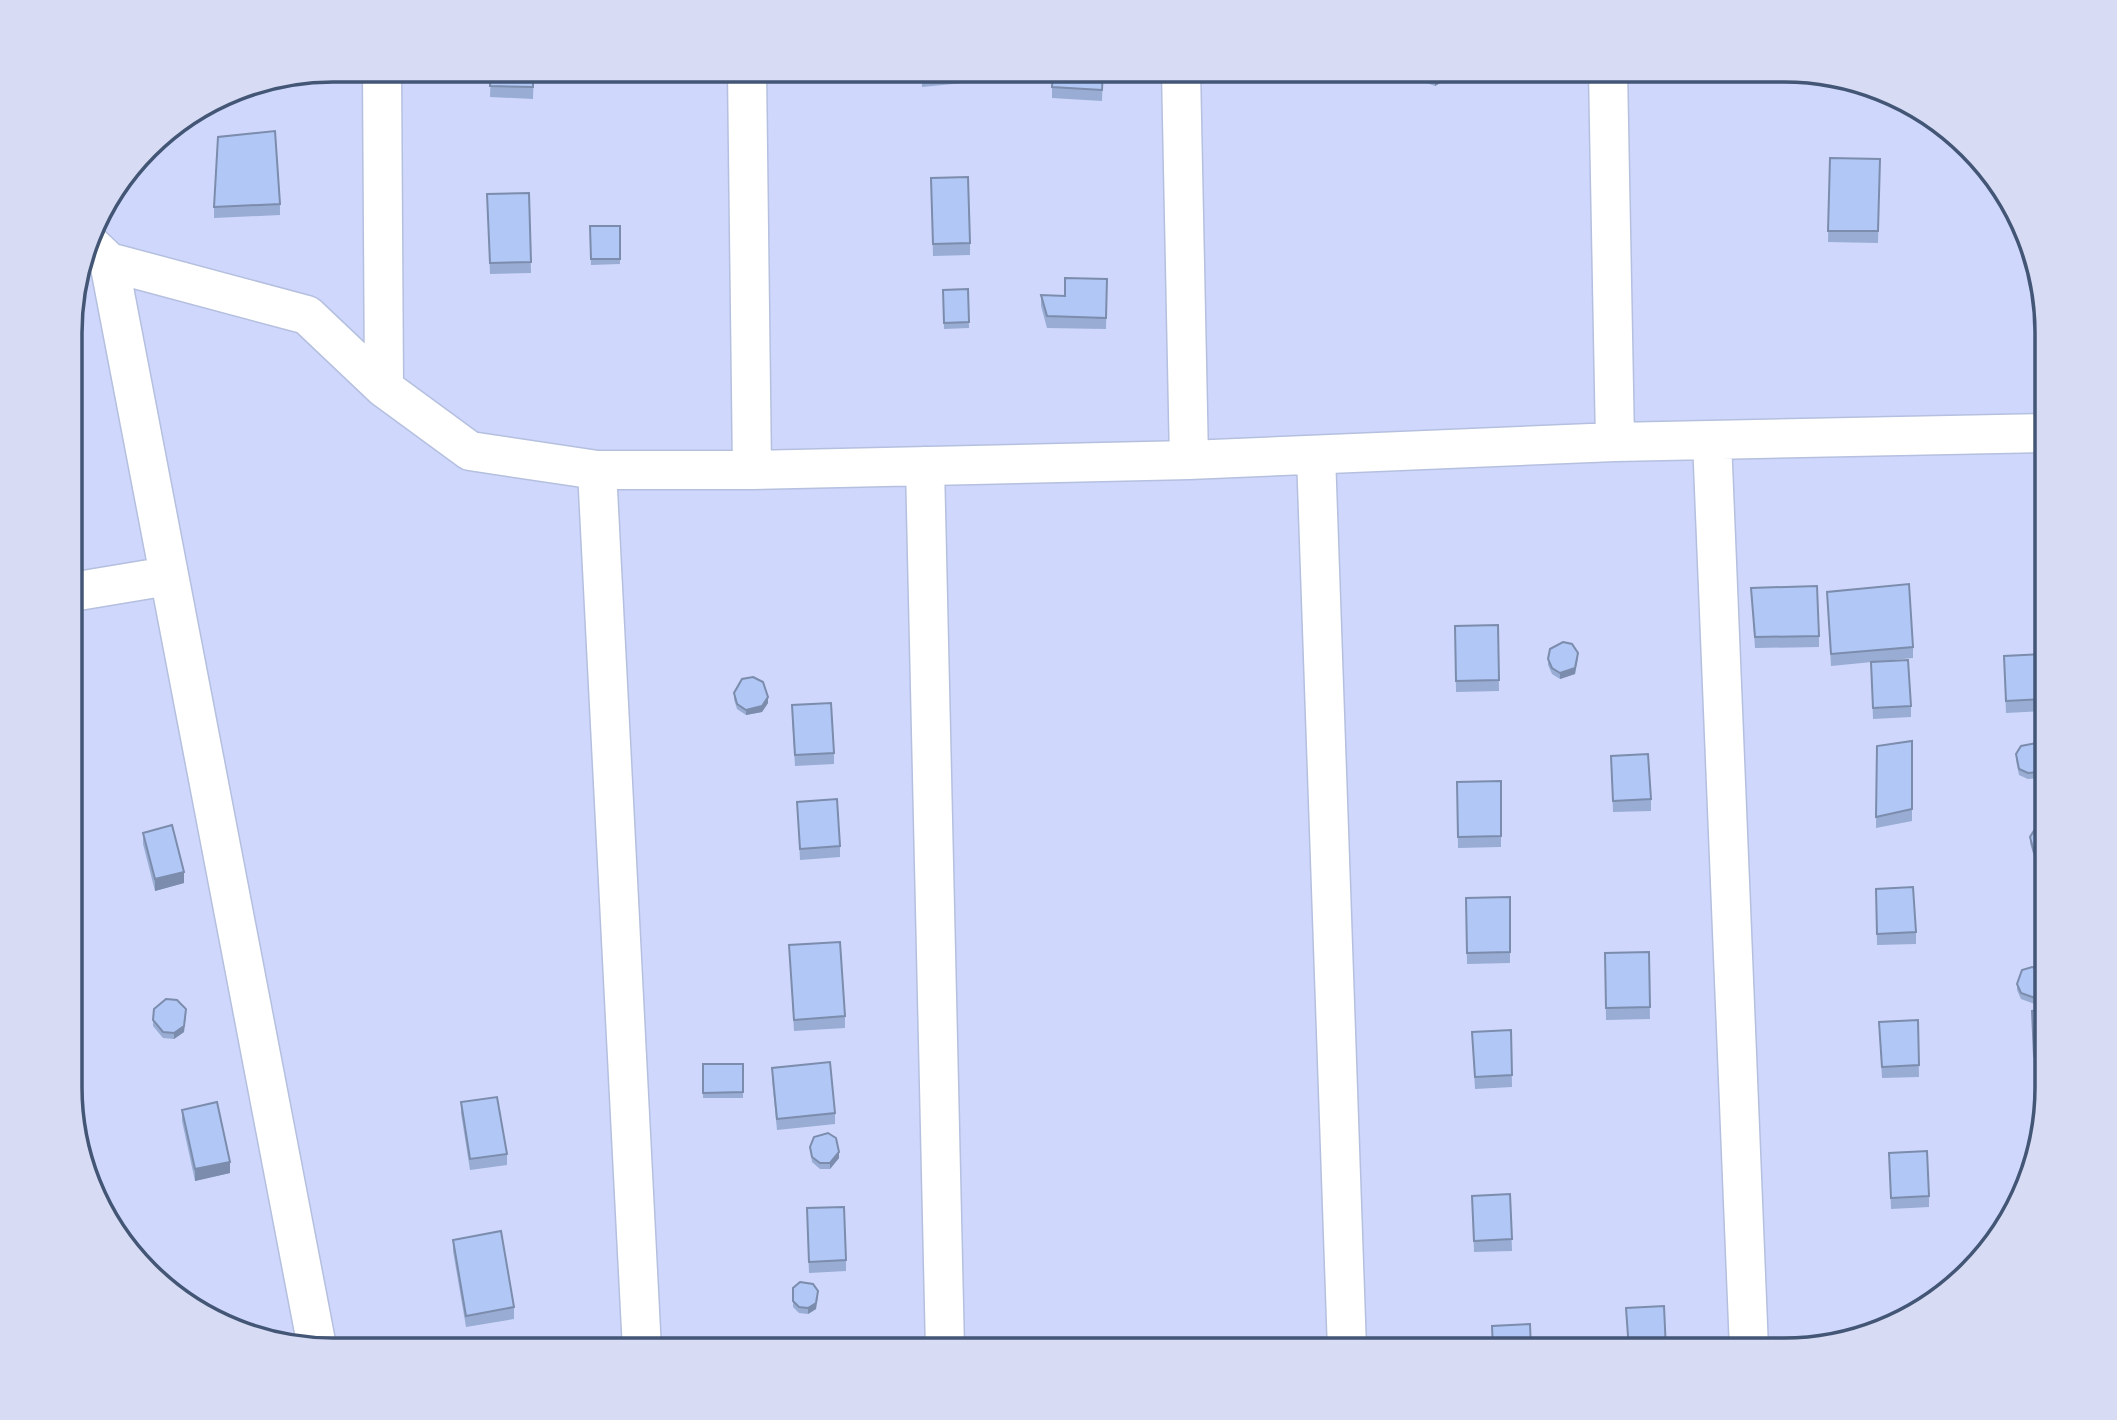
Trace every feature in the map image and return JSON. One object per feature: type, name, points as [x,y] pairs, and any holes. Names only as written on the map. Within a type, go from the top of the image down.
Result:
[{"type":"street","points":[[382,82],[384,388]]},
{"type":"street","points":[[747,82],[752,470]]},
{"type":"street","points":[[1181,82],[1189,460]]},
{"type":"street","points":[[1608,82],[1615,442]]},
{"type":"street","points":[[315,1337],[168,576],[99,252],[307,315],[384,388],[470,451],[597,470],[752,470],[1189,460],[1615,442],[2035,433]]},
{"type":"street","points":[[1712,440],[1749,1338]]},
{"type":"street","points":[[1316,455],[1347,1338]]},
{"type":"street","points":[[925,466],[945,1338]]},
{"type":"street","points":[[597,470],[641,1338]]},
{"type":"street","points":[[82,590],[168,576]]},
{"type":"shaded area","points":[[1784,82],[1833,87],[1880,101],[1937,134],[1983,180],[2009,222],[2030,284],[2035,333],[2035,1087],[2030,1136],[2016,1183],[1983,1240],[1937,1286],[1895,1312],[1833,1333],[1784,1338],[333,1338],[284,1333],[237,1319],[180,1286],[134,1240],[116,1212],[101,1183],[84,1119],[84,301],[91,268],[108,222],[134,180],[156,156],[180,134],[237,101],[284,87],[317,83]]},
{"type":"building","points":[[490,82],[533,82],[533,87],[490,86]]},
{"type":"building","points":[[1052,82],[1102,82],[1102,90],[1052,87]]},
{"type":"building","points":[[275,131],[280,204],[214,207],[218,137]]},
{"type":"building","points":[[1830,158],[1880,159],[1878,231],[1828,231]]},
{"type":"building","points":[[968,177],[970,243],[933,244],[931,178]]},
{"type":"building","points":[[529,193],[531,262],[490,263],[487,194]]},
{"type":"building","points":[[590,226],[620,226],[620,259],[591,259]]},
{"type":"building","points":[[1065,278],[1107,279],[1106,318],[1047,316],[1041,295],[1065,296]]},
{"type":"building","points":[[968,289],[969,322],[944,323],[943,290]]},
{"type":"building","points":[[1909,584],[1913,647],[1831,654],[1827,592]]},
{"type":"building","points":[[1817,586],[1819,636],[1755,637],[1751,588]]},
{"type":"building","points":[[1498,625],[1499,680],[1456,681],[1455,626]]},
{"type":"building","points":[[1563,642],[1572,644],[1578,653],[1575,668],[1560,673],[1552,668],[1548,659],[1550,649]]},
{"type":"building","points":[[2035,654],[2035,699],[2006,701],[2004,656]]},
{"type":"building","points":[[1908,660],[1911,706],[1873,708],[1871,662]]},
{"type":"building","points":[[753,677],[763,682],[768,697],[762,706],[746,710],[737,704],[734,693],[742,679]]},
{"type":"building","points":[[831,703],[834,753],[795,755],[792,705]]},
{"type":"building","points":[[1912,741],[1912,809],[1876,817],[1877,746]]},
{"type":"building","points":[[2035,743],[2035,772],[2019,769],[2016,754],[2021,746]]},
{"type":"building","points":[[1648,754],[1651,799],[1613,801],[1611,756]]},
{"type":"building","points":[[1501,781],[1501,836],[1458,837],[1457,782]]},
{"type":"building","points":[[837,799],[840,846],[800,849],[797,802]]},
{"type":"building","points":[[172,825],[184,872],[155,879],[143,833]]},
{"type":"building","points":[[2035,829],[2035,853],[2034,852],[2030,837]]},
{"type":"building","points":[[1913,887],[1916,932],[1877,934],[1876,889]]},
{"type":"building","points":[[1510,897],[1510,952],[1467,953],[1466,898]]},
{"type":"building","points":[[840,942],[845,1016],[794,1020],[789,945]]},
{"type":"building","points":[[1649,952],[1650,1007],[1606,1008],[1605,953]]},
{"type":"building","points":[[2035,968],[2035,998],[2021,993],[2017,984],[2022,970]]},
{"type":"building","points":[[166,999],[177,1000],[186,1009],[184,1026],[174,1033],[163,1032],[153,1020],[154,1009]]},
{"type":"building","points":[[2032,1011],[2035,1011],[2034,1056]]},
{"type":"building","points":[[1918,1020],[1919,1065],[1882,1067],[1879,1022]]},
{"type":"building","points":[[1511,1030],[1512,1075],[1475,1077],[1472,1032]]},
{"type":"building","points":[[830,1062],[835,1113],[777,1119],[772,1068]]},
{"type":"building","points":[[703,1064],[743,1064],[743,1092],[703,1093]]},
{"type":"building","points":[[497,1097],[507,1154],[470,1159],[461,1102]]},
{"type":"building","points":[[217,1102],[230,1162],[195,1169],[182,1110]]},
{"type":"building","points":[[828,1133],[836,1138],[839,1152],[830,1163],[820,1163],[812,1157],[810,1147],[814,1137]]},
{"type":"building","points":[[1927,1151],[1929,1196],[1891,1198],[1889,1153]]},
{"type":"building","points":[[1510,1194],[1512,1239],[1474,1241],[1472,1196]]},
{"type":"building","points":[[844,1207],[846,1260],[809,1262],[807,1208]]},
{"type":"building","points":[[501,1231],[514,1307],[466,1316],[453,1240]]},
{"type":"building","points":[[800,1282],[813,1284],[818,1291],[816,1303],[808,1308],[799,1307],[793,1301],[793,1288]]},
{"type":"building","points":[[1664,1306],[1665,1338],[1628,1338],[1626,1308]]},
{"type":"building","points":[[1530,1324],[1531,1338],[1492,1338],[1492,1326]]}]
